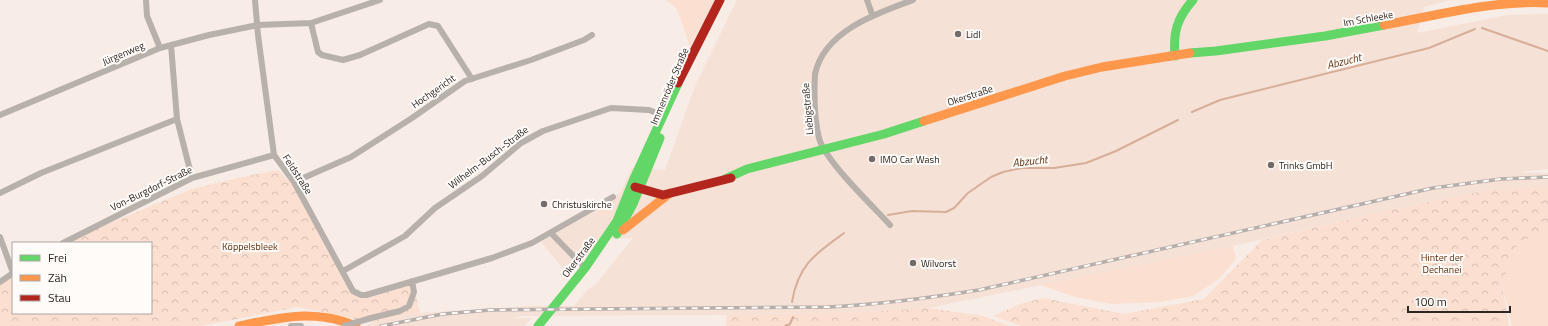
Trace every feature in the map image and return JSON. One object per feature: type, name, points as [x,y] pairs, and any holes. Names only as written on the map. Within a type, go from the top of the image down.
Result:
[{"type":"main road","name":"Immenröder Straße","points":[[636,185],[664,116],[693,51],[722,0]]},
{"type":"main road","name":"Immenröder Straße","points":[[636,185],[688,67],[722,0]]},
{"type":"main road","points":[[1176,55],[1176,23],[1182,12],[1193,0]]},
{"type":"main road","name":"Im Schleeke","points":[[1176,55],[1325,36],[1476,7],[1525,0],[1548,3]]},
{"type":"main road","name":"Okerstraße","points":[[543,326],[610,234],[623,210],[627,196],[636,185],[653,191],[671,192],[764,170],[770,164],[905,128],[1080,72],[1118,63],[1176,55]]},
{"type":"main road","points":[[618,233],[626,220],[636,185]]},
{"type":"main road","points":[[618,233],[671,192]]},
{"type":"main road","name":"Okerstraße","points":[[538,326],[618,233]]},
{"type":"main road","points":[[240,326],[307,314],[335,317],[356,326]]},
{"type":"street","points":[[146,0],[147,16],[160,48]]},
{"type":"street","name":"Feldstraße","points":[[255,0],[274,155],[294,182],[353,291],[361,295],[412,281]]},
{"type":"street","name":"Jürgenweg","points":[[0,115],[160,48],[258,25],[311,23],[380,0]]},
{"type":"street","points":[[867,0],[872,14]]},
{"type":"street","name":"Liebigstraße","points":[[890,225],[835,165],[824,150],[819,138],[814,83],[816,66],[837,39],[872,14],[913,0]]},
{"type":"street","points":[[311,23],[318,52],[322,55],[343,60],[360,55],[429,24],[438,26],[472,79]]},
{"type":"street","name":"Hochgericht","points":[[294,182],[351,157],[412,118],[465,81],[531,60],[584,40],[592,34]]},
{"type":"street","points":[[171,45],[177,119],[192,178]]},
{"type":"street","name":"Wilhelm-Busch-Straße","points":[[343,271],[405,236],[435,208],[482,176],[521,143],[543,131],[611,108],[649,110],[664,116]]},
{"type":"street","points":[[0,193],[41,173],[177,119]]},
{"type":"street","name":"Von-Burgdorf-Straße","points":[[65,242],[192,178],[274,155]]},
{"type":"street","points":[[344,326],[400,311],[409,306],[414,292],[412,281],[492,258],[532,243],[612,197]]},
{"type":"street","points":[[551,233],[585,268]]},
{"type":"street","points":[[0,237],[12,270]]},
{"type":"street","points":[[0,282],[12,274]]},
{"type":"street","points":[[290,326],[301,326]]},
{"type":"shaded area","points":[[737,0],[1450,0],[1424,7],[1417,33],[1507,15],[1548,14],[1548,169],[1520,172],[1548,173],[1548,187],[1483,191],[1385,211],[1233,246],[929,308],[861,312],[727,315],[522,316],[512,318],[532,318],[524,326],[364,326],[402,315],[420,313],[532,306],[574,306],[587,290],[596,284],[633,238],[602,239],[569,276],[541,242],[591,209],[620,193],[632,168],[665,170],[695,86]]},
{"type":"green space","points":[[666,0],[715,0],[690,47],[677,9]]},
{"type":"green space","name":"Köppelsbleek","points":[[278,170],[297,188],[353,291],[361,295],[412,281],[420,313],[402,315],[375,323],[298,307],[200,326],[0,326],[0,283],[12,276],[12,314],[152,314],[152,242],[67,242],[192,189]]},
{"type":"green space","name":"Hinter der Dechanei","points":[[1548,187],[1548,227],[1517,245],[1502,284],[1509,326],[1021,326],[993,316],[1020,304],[1043,298],[1124,314],[1204,299],[1262,240],[1385,211],[1483,191]]},
{"type":"green space","points":[[617,197],[608,215],[598,213],[598,209]]},
{"type":"green space","points":[[1548,227],[1548,326],[1512,326],[1502,284],[1517,245]]},
{"type":"green space","points":[[1233,246],[1236,259],[1219,279],[1193,296],[1160,302],[1111,304],[1075,297],[1040,285]]},
{"type":"green space","points":[[929,308],[983,316],[1010,326],[726,326],[727,315],[861,312]]},
{"type":"waterway","name":"Abzucht","points":[[1482,28],[1548,51]]},
{"type":"waterway","name":"Abzucht","points":[[1192,112],[1220,100],[1429,48],[1475,29]]},
{"type":"waterway","name":"Abzucht","points":[[888,215],[912,211],[946,212],[954,208],[968,193],[991,177],[1003,172],[1022,168],[1054,168],[1086,163],[1116,151],[1178,120]]},
{"type":"waterway","name":"Abzucht","points":[[792,302],[795,289],[803,269],[816,254],[844,233]]},
{"type":"waterway","name":"Abzucht","points":[[785,326],[790,324],[793,317]]},
{"type":"railway","points":[[381,326],[443,314],[490,310],[827,307],[884,303],[979,290],[1433,188],[1501,179],[1548,177]]},
{"type":"traffic: fast","points":[[1175,56],[1177,26],[1183,13],[1193,0]]},
{"type":"traffic: fast","points":[[1190,53],[1216,51],[1325,36],[1384,25]]},
{"type":"traffic: fast","points":[[538,326],[585,268],[617,221],[633,181],[678,83]]},
{"type":"traffic: fast","points":[[725,179],[747,169],[884,134],[924,121]]},
{"type":"traffic: fast","points":[[617,234],[633,204],[660,138]]},
{"type":"traffic: slow","points":[[1384,25],[1486,6],[1548,3]]},
{"type":"traffic: slow","points":[[924,121],[1065,76],[1102,67],[1190,53]]},
{"type":"traffic: slow","points":[[623,230],[670,193]]},
{"type":"traffic: slow","points":[[239,326],[298,316],[326,318],[356,326]]},
{"type":"traffic: jam","points":[[678,83],[720,0]]},
{"type":"traffic: jam","points":[[635,187],[663,195],[731,178]]},
{"type":"place","name":"Lidl","points":[[958,34]]},
{"type":"place","name":"IMO Car Wash","points":[[872,159]]},
{"type":"place","name":"Trinks GmbH","points":[[1271,165]]},
{"type":"place","name":"Christuskirche","points":[[544,204]]},
{"type":"place","name":"Wilvorst","points":[[913,263]]}]
